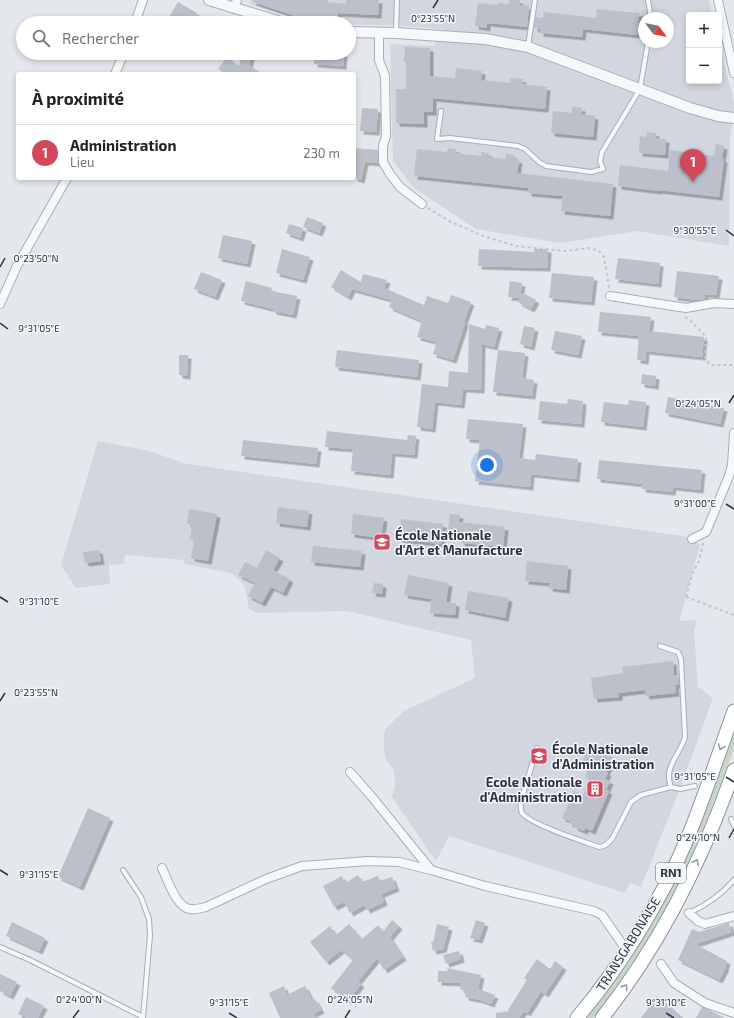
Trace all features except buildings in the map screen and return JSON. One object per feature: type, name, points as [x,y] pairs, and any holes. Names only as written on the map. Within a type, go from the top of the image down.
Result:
[{"type":"highway","name":"TRANSGABONAISE","points":[[577,1018],[600,991],[664,887],[688,838],[734,711]]},
{"type":"highway","name":"TRANSGABONAISE","points":[[602,1018],[632,977],[664,925],[704,845],[734,770]]},
{"type":"street","points":[[137,16],[143,0]]},
{"type":"street","points":[[209,0],[235,4],[266,16]]},
{"type":"street","points":[[718,0],[734,72]]},
{"type":"street","points":[[356,32],[379,32],[485,39],[528,47],[705,113],[734,118]]},
{"type":"street","points":[[379,32],[379,60],[386,76],[386,136],[383,146],[383,162],[400,187],[422,204]]},
{"type":"street","points":[[116,72],[121,60]]},
{"type":"street","points":[[0,304],[17,266],[66,180]]},
{"type":"street","points":[[610,296],[686,308],[714,303],[734,304]]},
{"type":"street","points":[[692,539],[706,532],[729,476],[732,465],[734,433]]},
{"type":"street","points":[[350,772],[431,870]]},
{"type":"street","points":[[162,868],[178,900],[182,906],[189,909],[206,907],[266,879],[302,866],[368,861],[399,862],[485,886],[594,911],[602,915],[626,951]]},
{"type":"street","points":[[689,913],[698,922],[705,924],[734,916]]},
{"type":"street","points":[[661,964],[674,983],[705,1003],[734,1013]]},
{"type":"lane","points":[[396,33],[397,0]]},
{"type":"lane","points":[[528,47],[535,0]]},
{"type":"lane","points":[[648,0],[650,12]]},
{"type":"lane","points":[[441,111],[437,139],[450,138],[518,146],[525,149],[539,162],[546,166],[591,172],[603,169],[600,161],[602,152],[640,89],[647,48]]},
{"type":"lane","points":[[660,646],[678,652],[681,659],[685,737],[682,747],[668,773],[668,780],[671,787]]},
{"type":"lane","points":[[537,748],[521,801],[520,808],[522,814],[539,824],[599,847],[607,844],[612,839],[631,802],[641,796],[671,787],[680,789],[695,786]]},
{"type":"lane","points":[[731,819],[734,826]]},
{"type":"lane","points":[[0,947],[30,960],[143,1017],[150,935],[149,919],[141,897],[123,870]]},
{"type":"lane","points":[[689,913],[704,906],[726,890],[734,880]]},
{"type":"path","points":[[422,204],[449,221],[483,236],[516,246],[564,251],[590,248],[599,251],[604,257],[610,296]]},
{"type":"path","points":[[684,317],[691,321],[706,337],[705,357],[710,365],[734,365]]},
{"type":"path","points":[[706,532],[699,561],[693,572],[686,597],[734,615]]},
{"type":"shaded area","points":[[251,0],[709,0],[711,12],[686,12],[686,84],[722,84],[722,54],[734,103],[730,139],[729,246],[637,231],[560,243],[476,229],[414,188],[393,161],[390,44],[434,46],[443,29],[388,25],[356,25],[356,16],[287,16],[249,4]]},
{"type":"shaded area","points":[[98,441],[149,451],[181,463],[689,537],[700,545],[679,621],[697,620],[694,631],[698,687],[713,698],[682,783],[641,887],[630,883],[625,893],[449,836],[436,861],[392,797],[395,786],[394,770],[386,760],[384,751],[384,735],[386,728],[404,711],[475,678],[471,640],[347,611],[257,613],[249,609],[245,587],[237,577],[230,573],[184,564],[184,560],[125,555],[124,564],[109,565],[110,584],[76,588],[61,565]]},
{"type":"green space","points":[[734,732],[734,749],[688,865],[652,933],[624,977],[593,1018],[586,1018],[621,970],[694,839]]},
{"type":"place","name":"Administration","points":[[693,182]]},
{"type":"place","name":"École Nationale d'Art et Manufacture","points":[[382,542]]},
{"type":"place","name":"École Nationale d'Administration","points":[[539,756]]},
{"type":"place","name":"Ecole Nationale d'Administration","points":[[595,789]]}]
